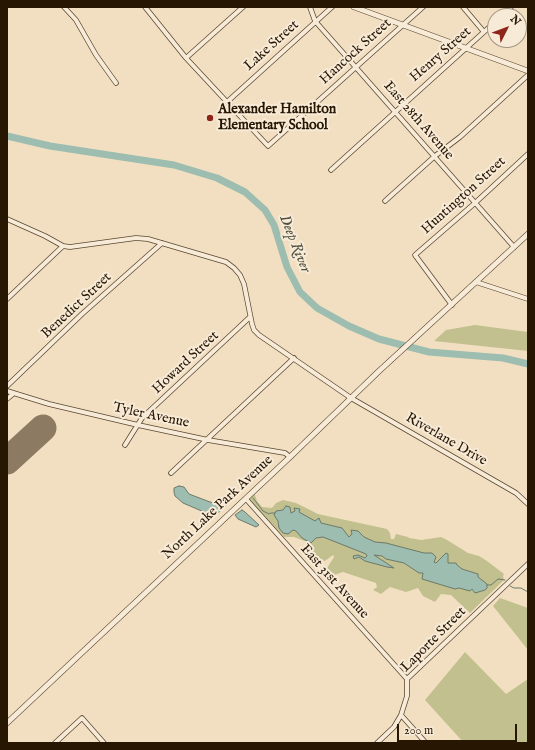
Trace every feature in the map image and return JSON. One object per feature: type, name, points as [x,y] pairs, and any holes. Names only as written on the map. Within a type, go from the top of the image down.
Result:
[{"type":"street","points":[[64,7],[76,20],[96,55],[116,83]]},
{"type":"street","points":[[186,58],[243,7]]},
{"type":"street","name":"East 28th Avenue","points":[[310,7],[315,22],[356,66],[514,247]]},
{"type":"street","name":"Lake Street","points":[[226,102],[332,7]]},
{"type":"street","points":[[354,7],[528,71]]},
{"type":"street","name":"Hancock Street","points":[[226,102],[268,146],[423,7]]},
{"type":"street","points":[[463,7],[484,32]]},
{"type":"street","points":[[147,8],[186,58],[226,102]]},
{"type":"street","name":"Henry Street","points":[[331,170],[487,29]]},
{"type":"street","points":[[385,201],[435,156],[460,137],[528,75]]},
{"type":"street","points":[[524,79],[528,83]]},
{"type":"street","name":"Huntington Street","points":[[452,304],[415,255],[475,203],[528,154]]},
{"type":"street","points":[[7,219],[63,246],[7,299]]},
{"type":"street","name":"North Lake Park Avenue","points":[[7,723],[246,499],[378,372],[528,234]]},
{"type":"street","name":"Riverlane Drive","points":[[63,246],[70,247],[136,238],[148,239],[226,262],[240,275],[244,284],[254,330],[259,335],[351,398],[516,493],[528,504]]},
{"type":"street","name":"Benedict Street","points":[[7,386],[82,314],[162,243]]},
{"type":"street","points":[[476,282],[528,299]]},
{"type":"street","name":"Howard Street","points":[[125,445],[142,418],[250,317]]},
{"type":"street","points":[[170,473],[208,440],[294,358]]},
{"type":"street","name":"Tyler Avenue","points":[[7,391],[49,404],[138,425],[208,440],[285,453],[290,457]]},
{"type":"street","points":[[7,399],[13,394]]},
{"type":"street","name":"East 31st Avenue","points":[[246,499],[407,679]]},
{"type":"street","name":"Laporte Street","points":[[377,743],[394,727],[401,715],[407,696],[407,679],[528,564]]},
{"type":"street","points":[[401,715],[426,743]]},
{"type":"street","points":[[55,743],[82,718],[104,743]]},
{"type":"shaded area","points":[[475,325],[528,332],[528,351],[434,341],[446,330]]},
{"type":"shaded area","points":[[179,486],[184,487],[189,494],[210,502],[224,505],[227,503],[228,504],[217,514],[211,515],[183,503],[175,496],[174,488]]},
{"type":"shaded area","points":[[254,492],[257,501],[262,507],[272,508],[276,503],[283,500],[296,503],[318,514],[387,529],[390,533],[391,539],[394,539],[396,534],[421,540],[441,537],[468,553],[479,556],[487,561],[504,574],[504,580],[470,613],[451,595],[441,594],[435,602],[423,596],[418,588],[406,592],[390,587],[381,594],[373,590],[377,587],[376,583],[343,572],[328,577],[324,573],[334,557],[333,555],[325,561],[314,558],[311,554],[310,543],[294,537],[284,537],[250,500]]},
{"type":"shaded area","points":[[286,506],[290,507],[291,513],[295,511],[294,508],[300,509],[299,512],[315,521],[319,518],[321,523],[342,528],[349,537],[352,534],[351,530],[358,531],[364,537],[375,542],[386,543],[424,553],[432,553],[436,557],[434,562],[436,563],[446,553],[448,554],[448,563],[456,563],[462,569],[478,574],[478,577],[487,584],[487,588],[475,593],[472,589],[470,591],[459,588],[455,589],[422,579],[423,573],[419,573],[404,563],[374,555],[394,568],[365,561],[359,557],[354,559],[353,556],[358,555],[365,558],[367,556],[366,554],[323,537],[316,538],[311,543],[302,538],[296,531],[293,530],[288,534],[283,533],[279,528],[278,521],[274,515],[276,511],[283,510]]},
{"type":"shaded area","points":[[242,510],[259,525],[256,527],[238,519],[235,515]]},
{"type":"shaded area","points":[[500,598],[528,608],[528,650],[493,606]]},
{"type":"shaded area","points":[[465,652],[506,694],[528,679],[528,743],[464,743],[425,700]]},
{"type":"waterway","name":"Deep River","points":[[7,136],[50,146],[174,165],[217,178],[245,192],[265,210],[274,225],[287,267],[300,292],[317,308],[349,326],[379,339],[429,352],[503,358],[528,364]]},
{"type":"waterway","points":[[253,498],[263,511],[269,514],[275,513]]},
{"type":"waterway","points":[[487,585],[491,585],[498,579],[505,580]]},
{"type":"waterway","points":[[510,586],[514,588],[521,588],[528,592]]},
{"type":"runway","points":[[7,461],[43,428]]},
{"type":"place","name":"Alexander Hamilton Elementary School","points":[[210,118]]}]
